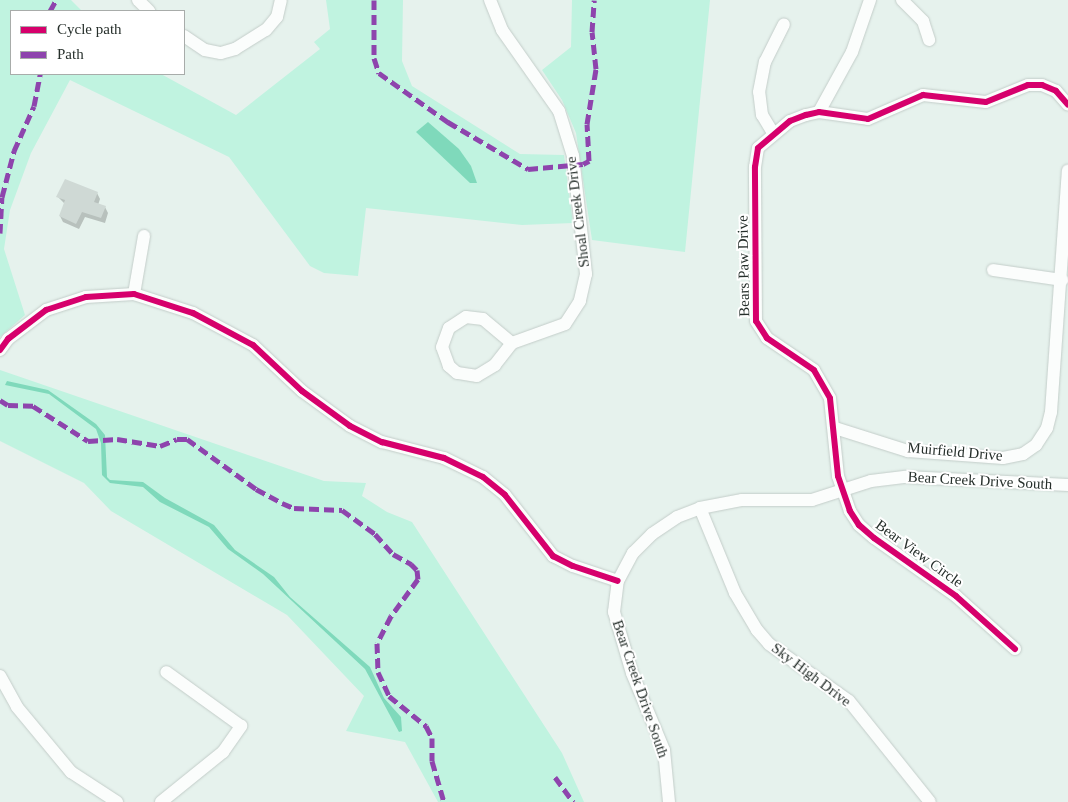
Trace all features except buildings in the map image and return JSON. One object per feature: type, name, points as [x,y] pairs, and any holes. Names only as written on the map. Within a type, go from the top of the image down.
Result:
[{"type":"street","points":[[138,0],[148,10]]},
{"type":"street","points":[[185,37],[205,50],[221,53],[235,49],[266,30],[277,17],[281,0]]},
{"type":"street","name":"Shoal Creek Drive","points":[[490,0],[502,30],[559,111],[573,156],[586,274],[580,301],[565,324],[512,343]]},
{"type":"street","points":[[819,112],[852,52],[870,0]]},
{"type":"street","points":[[902,0],[923,21],[928,40]]},
{"type":"street","points":[[784,24],[765,62],[759,92],[762,115],[773,133],[790,121],[819,112],[868,119],[923,95],[986,102],[1028,85],[1042,85],[1056,90],[1068,105]]},
{"type":"street","name":"Bears Paw Drive","points":[[773,133],[758,148],[755,167],[756,321],[767,338],[814,370],[830,398],[835,428],[838,476],[842,492]]},
{"type":"street","name":"Muirfield Drive","points":[[835,428],[908,451],[1003,458],[1023,454],[1036,445],[1047,428],[1051,412],[1062,280],[1068,171]]},
{"type":"street","points":[[134,294],[144,236]]},
{"type":"street","points":[[992,270],[1062,280]]},
{"type":"street","points":[[0,350],[8,339],[46,310],[86,297],[134,294],[194,313],[253,345],[310,397],[350,426],[382,442],[444,458],[483,477],[505,495],[553,556],[573,566],[618,581]]},
{"type":"street","points":[[466,317],[483,319],[512,343],[495,365],[477,376],[457,373],[444,357],[442,347],[448,328],[466,317]]},
{"type":"street","name":"Bear Creek Drive South","points":[[669,802],[664,750],[619,635],[614,612],[618,581],[633,553],[652,534],[677,517],[700,508],[742,500],[812,500],[842,492],[871,481],[906,477],[1068,485]]},
{"type":"street","name":"Bear View Circle","points":[[842,492],[859,525],[956,596],[1015,649]]},
{"type":"street","name":"Sky High Drive","points":[[700,508],[735,593],[757,630],[769,644],[850,701],[930,802]]},
{"type":"street","points":[[161,802],[224,752],[241,726],[166,672]]},
{"type":"street","points":[[0,676],[17,707],[71,772],[117,802]]},
{"type":"shaded area","points":[[0,0],[71,0],[81,10],[10,10],[10,75],[163,75],[236,115],[320,49],[314,42],[330,29],[326,0],[403,0],[402,61],[412,86],[520,154],[564,155],[573,223],[522,225],[366,208],[358,276],[324,273],[310,266],[229,157],[70,80],[31,153],[10,210],[4,249],[25,315],[0,337]]},
{"type":"shaded area","points":[[572,0],[710,0],[685,252],[592,240],[576,133],[562,100],[542,70],[571,47]]},
{"type":"shaded area","points":[[428,122],[459,149],[471,166],[477,183],[470,183],[416,132]]},
{"type":"shaded area","points":[[0,370],[324,481],[366,483],[362,496],[387,512],[412,522],[562,753],[584,802],[438,802],[405,742],[346,731],[364,696],[287,615],[111,511],[84,483],[0,441]]},
{"type":"shaded area","points":[[7,381],[48,390],[96,424],[105,435],[107,477],[110,480],[143,482],[165,498],[214,525],[235,550],[274,577],[290,597],[370,667],[384,698],[401,717],[402,731],[399,732],[365,669],[263,574],[228,549],[209,527],[160,502],[143,487],[110,483],[102,475],[101,443],[96,429],[49,394],[5,385]]},
{"type":"marked path","points":[[51,10],[56,0]]},
{"type":"marked path","points":[[374,0],[374,58],[379,73],[448,122],[528,169],[583,164],[589,161],[587,124],[596,69],[592,32],[594,0]]},
{"type":"marked path","points":[[0,233],[2,197],[14,151],[34,106],[40,75]]},
{"type":"marked path","points":[[0,400],[8,405],[33,406],[88,441],[117,439],[160,446],[177,439],[187,439],[256,489],[282,503],[294,508],[342,510],[375,534],[393,554],[411,564],[417,570],[418,579],[391,616],[377,643],[378,672],[389,696],[426,726],[432,738],[432,761],[444,802]]},
{"type":"marked path","points":[[555,777],[573,802]]},
{"type":"cycle path","points":[[1015,649],[956,596],[874,538],[859,525],[850,511],[838,476],[830,398],[814,370],[767,338],[756,321],[755,167],[758,148],[790,121],[819,112],[868,119],[923,95],[986,102],[1028,85],[1042,85],[1056,91],[1068,105]]},
{"type":"cycle path","points":[[0,350],[8,339],[46,310],[86,297],[134,294],[193,313],[253,345],[302,391],[350,426],[382,442],[444,458],[483,477],[505,495],[553,556],[573,566],[618,581]]}]
